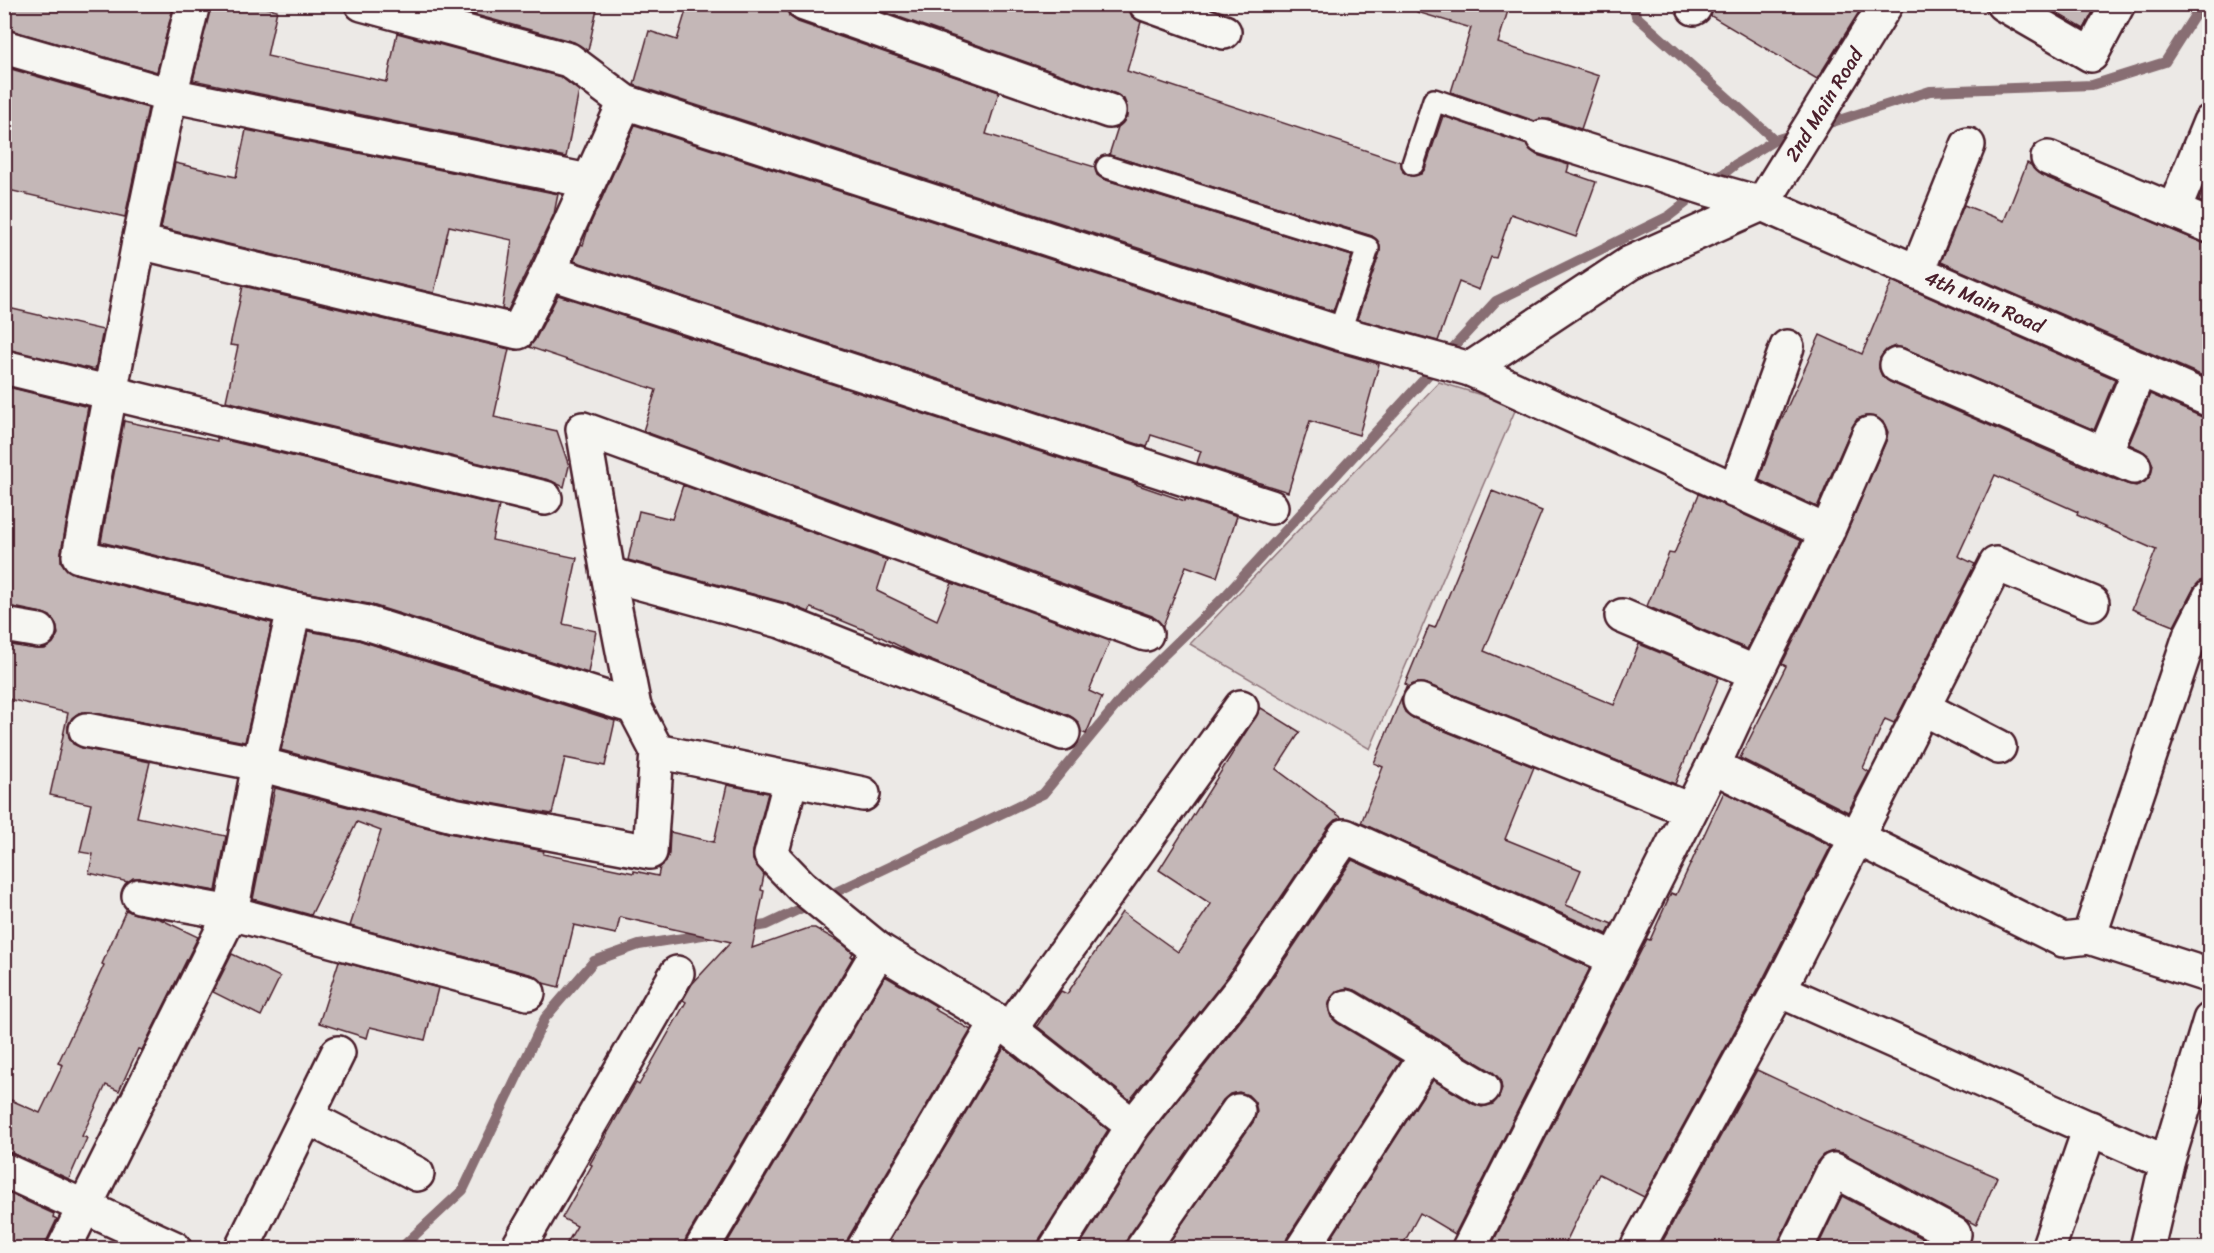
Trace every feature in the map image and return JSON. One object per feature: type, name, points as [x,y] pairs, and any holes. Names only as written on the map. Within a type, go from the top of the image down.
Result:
[{"type":"street","points":[[193,4],[170,95],[139,242],[79,556],[294,609],[363,622],[634,707]]},
{"type":"street","points":[[362,4],[569,60],[625,102],[1339,333],[1450,364],[1827,532]]},
{"type":"street","points":[[804,4],[1109,111]]},
{"type":"street","points":[[1146,4],[1224,32]]},
{"type":"street","name":"2nd Main Road","points":[[1762,204],[1886,4]]},
{"type":"street","points":[[2003,4],[2091,55],[2118,4]]},
{"type":"street","points":[[4,47],[170,95],[588,181]]},
{"type":"street","points":[[139,242],[518,332],[548,272],[625,102]]},
{"type":"street","points":[[2174,210],[2210,122]]},
{"type":"street","name":"4th Main Road","points":[[1543,137],[1762,204],[2210,400]]},
{"type":"street","points":[[1917,272],[1968,145]]},
{"type":"street","points":[[2048,158],[2210,226]]},
{"type":"street","points":[[1450,364],[1630,263],[1762,204]]},
{"type":"street","points":[[548,272],[1271,507]]},
{"type":"street","points":[[1735,491],[1787,347]]},
{"type":"street","points":[[1897,365],[2134,467]]},
{"type":"street","points":[[4,367],[545,498]]},
{"type":"street","points":[[2104,455],[2140,369]]},
{"type":"street","points":[[86,730],[260,764],[453,815],[650,852],[657,751],[634,707],[608,574],[584,429],[1146,634]]},
{"type":"street","points":[[1469,1248],[1713,766],[1756,673],[1827,532],[1869,434]]},
{"type":"street","points":[[1637,1248],[1779,990],[1996,564],[2092,603]]},
{"type":"street","points":[[608,574],[781,621],[1064,733]]},
{"type":"street","points":[[2089,937],[2190,636],[2210,597]]},
{"type":"street","points":[[64,1248],[231,913],[260,764],[294,609]]},
{"type":"street","points":[[1622,616],[1756,673]]},
{"type":"street","points":[[4,625],[39,631]]},
{"type":"street","points":[[1420,701],[1690,810]]},
{"type":"street","points":[[864,1248],[1004,1025],[1241,707]]},
{"type":"street","points":[[1923,708],[1999,747]]},
{"type":"street","points":[[657,751],[863,794]]},
{"type":"street","points":[[1713,766],[2063,940],[2089,937],[2210,976]]},
{"type":"street","points":[[791,778],[771,855],[801,886],[879,950],[1004,1025],[1133,1126]]},
{"type":"street","points":[[1056,1248],[1133,1126],[1243,987],[1345,836],[1616,959]]},
{"type":"street","points":[[139,896],[231,913],[528,993]]},
{"type":"street","points":[[702,1248],[879,950]]},
{"type":"street","points":[[518,1248],[677,974]]},
{"type":"street","points":[[1779,990],[2167,1162]]},
{"type":"street","points":[[1347,1007],[1483,1088]]},
{"type":"street","points":[[2147,1248],[2167,1162],[2210,1020]]},
{"type":"street","points":[[242,1248],[339,1053]]},
{"type":"street","points":[[1303,1248],[1427,1055]]},
{"type":"street","points":[[1143,1248],[1238,1111]]},
{"type":"street","points":[[307,1117],[417,1174]]},
{"type":"street","points":[[2050,1243],[2090,1128]]},
{"type":"street","points":[[4,1170],[174,1248]]},
{"type":"street","points":[[1796,1248],[1834,1170],[1954,1234],[1947,1248]]},
{"type":"lane","points":[[1413,164],[1434,100],[1543,137]]},
{"type":"lane","points":[[1107,167],[1368,248],[1339,333]]},
{"type":"shaded area","points":[[1439,382],[1517,406],[1370,749],[1190,644]]},
{"type":"building","points":[[13,4],[174,4],[157,72],[6,29]]},
{"type":"building","points":[[211,4],[250,4],[277,10],[267,56],[387,82],[397,33],[561,77],[579,91],[566,157],[193,80]]},
{"type":"building","points":[[436,4],[598,4],[588,51],[574,42]]},
{"type":"building","points":[[688,4],[786,4],[789,16],[798,22],[999,92],[986,134],[1095,167],[1097,175],[1103,179],[1352,256],[1333,311],[634,85],[649,31],[677,40]]},
{"type":"building","points":[[862,4],[1123,4],[1128,6],[1132,17],[1141,22],[1127,71],[1401,162],[1403,172],[1410,176],[1421,174],[1425,169],[1443,116],[1527,145],[1537,155],[1569,165],[1567,172],[1596,182],[1576,237],[1511,214],[1496,258],[1491,257],[1479,290],[1459,282],[1438,341],[1357,319],[1380,252],[1380,245],[1372,236],[1109,155],[1118,127],[1127,117],[1124,99],[1116,94]]},
{"type":"building","points":[[1418,4],[1510,4],[1498,43],[1599,76],[1581,129],[1549,119],[1535,121],[1451,92],[1471,28],[1417,12]]},
{"type":"building","points":[[1714,4],[1864,4],[1817,79],[1711,16]]},
{"type":"building","points":[[2041,4],[2097,4],[2084,29]]},
{"type":"building","points":[[4,67],[148,108],[125,217],[4,189]]},
{"type":"building","points":[[635,125],[1379,364],[1359,435],[1310,421],[1288,492],[1197,463],[1201,451],[1151,435],[1147,447],[574,261]]},
{"type":"building","points":[[246,130],[558,194],[554,214],[508,310],[502,309],[512,240],[449,226],[434,293],[161,228],[175,163],[236,177]]},
{"type":"building","points":[[2027,163],[2041,175],[2210,244],[2210,379],[1941,262],[1964,205],[2004,221]]},
{"type":"building","points":[[2207,180],[2210,181],[2210,205],[2199,201]]},
{"type":"building","points":[[1892,281],[2115,379],[2094,430],[1904,348],[1895,346],[1886,350],[1880,358],[1879,368],[1882,376],[1890,382],[2096,472],[2136,486],[2145,482],[2151,475],[2153,465],[2149,456],[2129,444],[2150,394],[2202,417],[2210,418],[2210,578],[2200,581],[2194,588],[2174,626],[2132,609],[2156,550],[1995,475],[1958,556],[1975,564],[1894,723],[1885,719],[1863,768],[1869,772],[1848,812],[1740,758],[1786,666],[1782,664],[1844,539],[1888,432],[1884,423],[1876,417],[1866,416],[1857,419],[1817,507],[1759,480],[1776,432],[1820,335],[1862,354]]},
{"type":"building","points":[[243,286],[509,349],[494,417],[557,431],[569,466],[564,487],[549,480],[226,401],[238,346],[230,345]]},
{"type":"building","points":[[558,295],[1136,483],[1185,501],[1186,499],[1237,516],[1217,577],[1186,566],[1163,626],[1152,616],[643,431],[656,390],[529,347],[535,340]]},
{"type":"building","points":[[4,307],[103,330],[95,370],[4,349]]},
{"type":"building","points":[[4,386],[88,407],[61,552],[61,562],[67,570],[75,574],[272,623],[245,742],[90,712],[79,713],[72,718],[68,726],[69,737],[73,744],[82,748],[150,762],[137,817],[226,836],[216,891],[142,878],[133,878],[128,882],[89,873],[93,854],[80,852],[91,804],[50,795],[68,713],[4,698],[4,644],[45,649],[53,643],[58,634],[56,624],[50,616],[4,605]]},
{"type":"building","points":[[124,421],[217,441],[217,438],[499,506],[492,540],[577,558],[563,624],[596,631],[588,673],[369,604],[298,591],[101,542]]},
{"type":"building","points":[[683,485],[887,560],[877,591],[937,620],[952,583],[1110,641],[1089,691],[1102,697],[1086,734],[1081,732],[1078,722],[1070,716],[917,655],[877,635],[811,608],[809,612],[786,603],[628,560],[639,511],[672,519]]},
{"type":"building","points":[[1492,491],[1542,511],[1484,651],[1614,705],[1639,644],[1719,677],[1675,784],[1427,684],[1417,683],[1409,686],[1404,693],[1407,685],[1405,684],[1429,626],[1435,628]]},
{"type":"building","points":[[1699,494],[1801,541],[1747,649],[1647,606],[1669,553],[1674,554]]},
{"type":"building","points":[[308,631],[358,640],[615,721],[605,766],[565,758],[552,814],[457,797],[281,750]]},
{"type":"building","points":[[1402,696],[1405,712],[1413,718],[1534,767],[1505,839],[1581,870],[1566,905],[1612,924],[1607,934],[1361,823],[1383,767],[1374,763]]},
{"type":"building","points":[[1261,708],[1300,732],[1276,769],[1342,818],[1335,820],[1329,826],[1228,976],[1130,1100],[1037,1026],[1061,991],[1067,994],[1122,912],[1178,952],[1211,904],[1159,870]]},
{"type":"building","points":[[727,785],[768,793],[753,851],[753,860],[764,875],[761,890],[764,891],[752,948],[809,928],[815,928],[843,944],[853,953],[851,956],[853,957],[686,1238],[683,1248],[564,1248],[577,1226],[562,1218],[592,1165],[590,1164],[636,1083],[639,1085],[686,1002],[683,1000],[692,984],[731,942],[620,917],[616,934],[574,925],[559,987],[543,983],[533,975],[350,926],[381,831],[357,822],[311,915],[253,899],[275,788],[448,833],[544,851],[543,854],[634,873],[634,871],[658,876],[660,867],[665,863],[669,854],[670,832],[714,842]]},
{"type":"building","points":[[1724,792],[1831,846],[1762,981],[1644,1197],[1599,1174],[1563,1248],[1490,1248],[1647,939],[1650,940],[1671,893],[1676,895]]},
{"type":"building","points":[[1352,860],[1590,968],[1455,1234],[1420,1213],[1401,1248],[1325,1248],[1433,1080],[1482,1107],[1493,1104],[1502,1089],[1500,1079],[1493,1072],[1357,991],[1347,988],[1337,991],[1331,998],[1328,1007],[1331,1017],[1337,1023],[1401,1061],[1287,1238],[1284,1248],[1165,1248],[1254,1121],[1257,1112],[1255,1102],[1248,1095],[1239,1092],[1230,1094],[1223,1100],[1128,1237],[1125,1248],[1078,1248],[1148,1137],[1258,999]]},
{"type":"building","points":[[126,910],[160,919],[198,937],[142,1050],[138,1049],[119,1091],[106,1085],[82,1136],[87,1138],[69,1179],[12,1153],[4,1152],[4,1097],[40,1113],[63,1065],[58,1063],[104,965],[102,964]]},
{"type":"building","points":[[232,954],[280,977],[261,1016],[213,992]]},
{"type":"building","points":[[339,961],[438,988],[425,1040],[370,1027],[367,1038],[319,1023]]},
{"type":"building","points":[[885,976],[936,1006],[934,1009],[971,1030],[848,1238],[845,1248],[724,1248]]},
{"type":"building","points":[[1004,1048],[1108,1130],[1040,1238],[1037,1248],[885,1248]]},
{"type":"building","points":[[1757,1070],[1864,1120],[1997,1177],[1976,1225],[1843,1153],[1833,1151],[1823,1155],[1817,1162],[1777,1248],[1659,1248]]},
{"type":"building","points":[[4,1191],[54,1214],[53,1217],[57,1219],[45,1248],[4,1248]]},
{"type":"building","points":[[1842,1196],[1930,1242],[1928,1248],[1817,1248]]},
{"type":"waterway","points":[[1634,4],[1636,16],[1775,140]]},
{"type":"waterway","points":[[1820,126],[1930,91],[2092,85],[2165,62],[2202,4]]},
{"type":"waterway","points":[[742,929],[766,925],[1043,794],[1133,685],[1227,594],[1496,301],[1669,216],[1736,164],[1775,140],[1797,133]]},
{"type":"waterway","points":[[401,1248],[463,1190],[545,1018],[594,961],[639,945],[715,933]]}]
